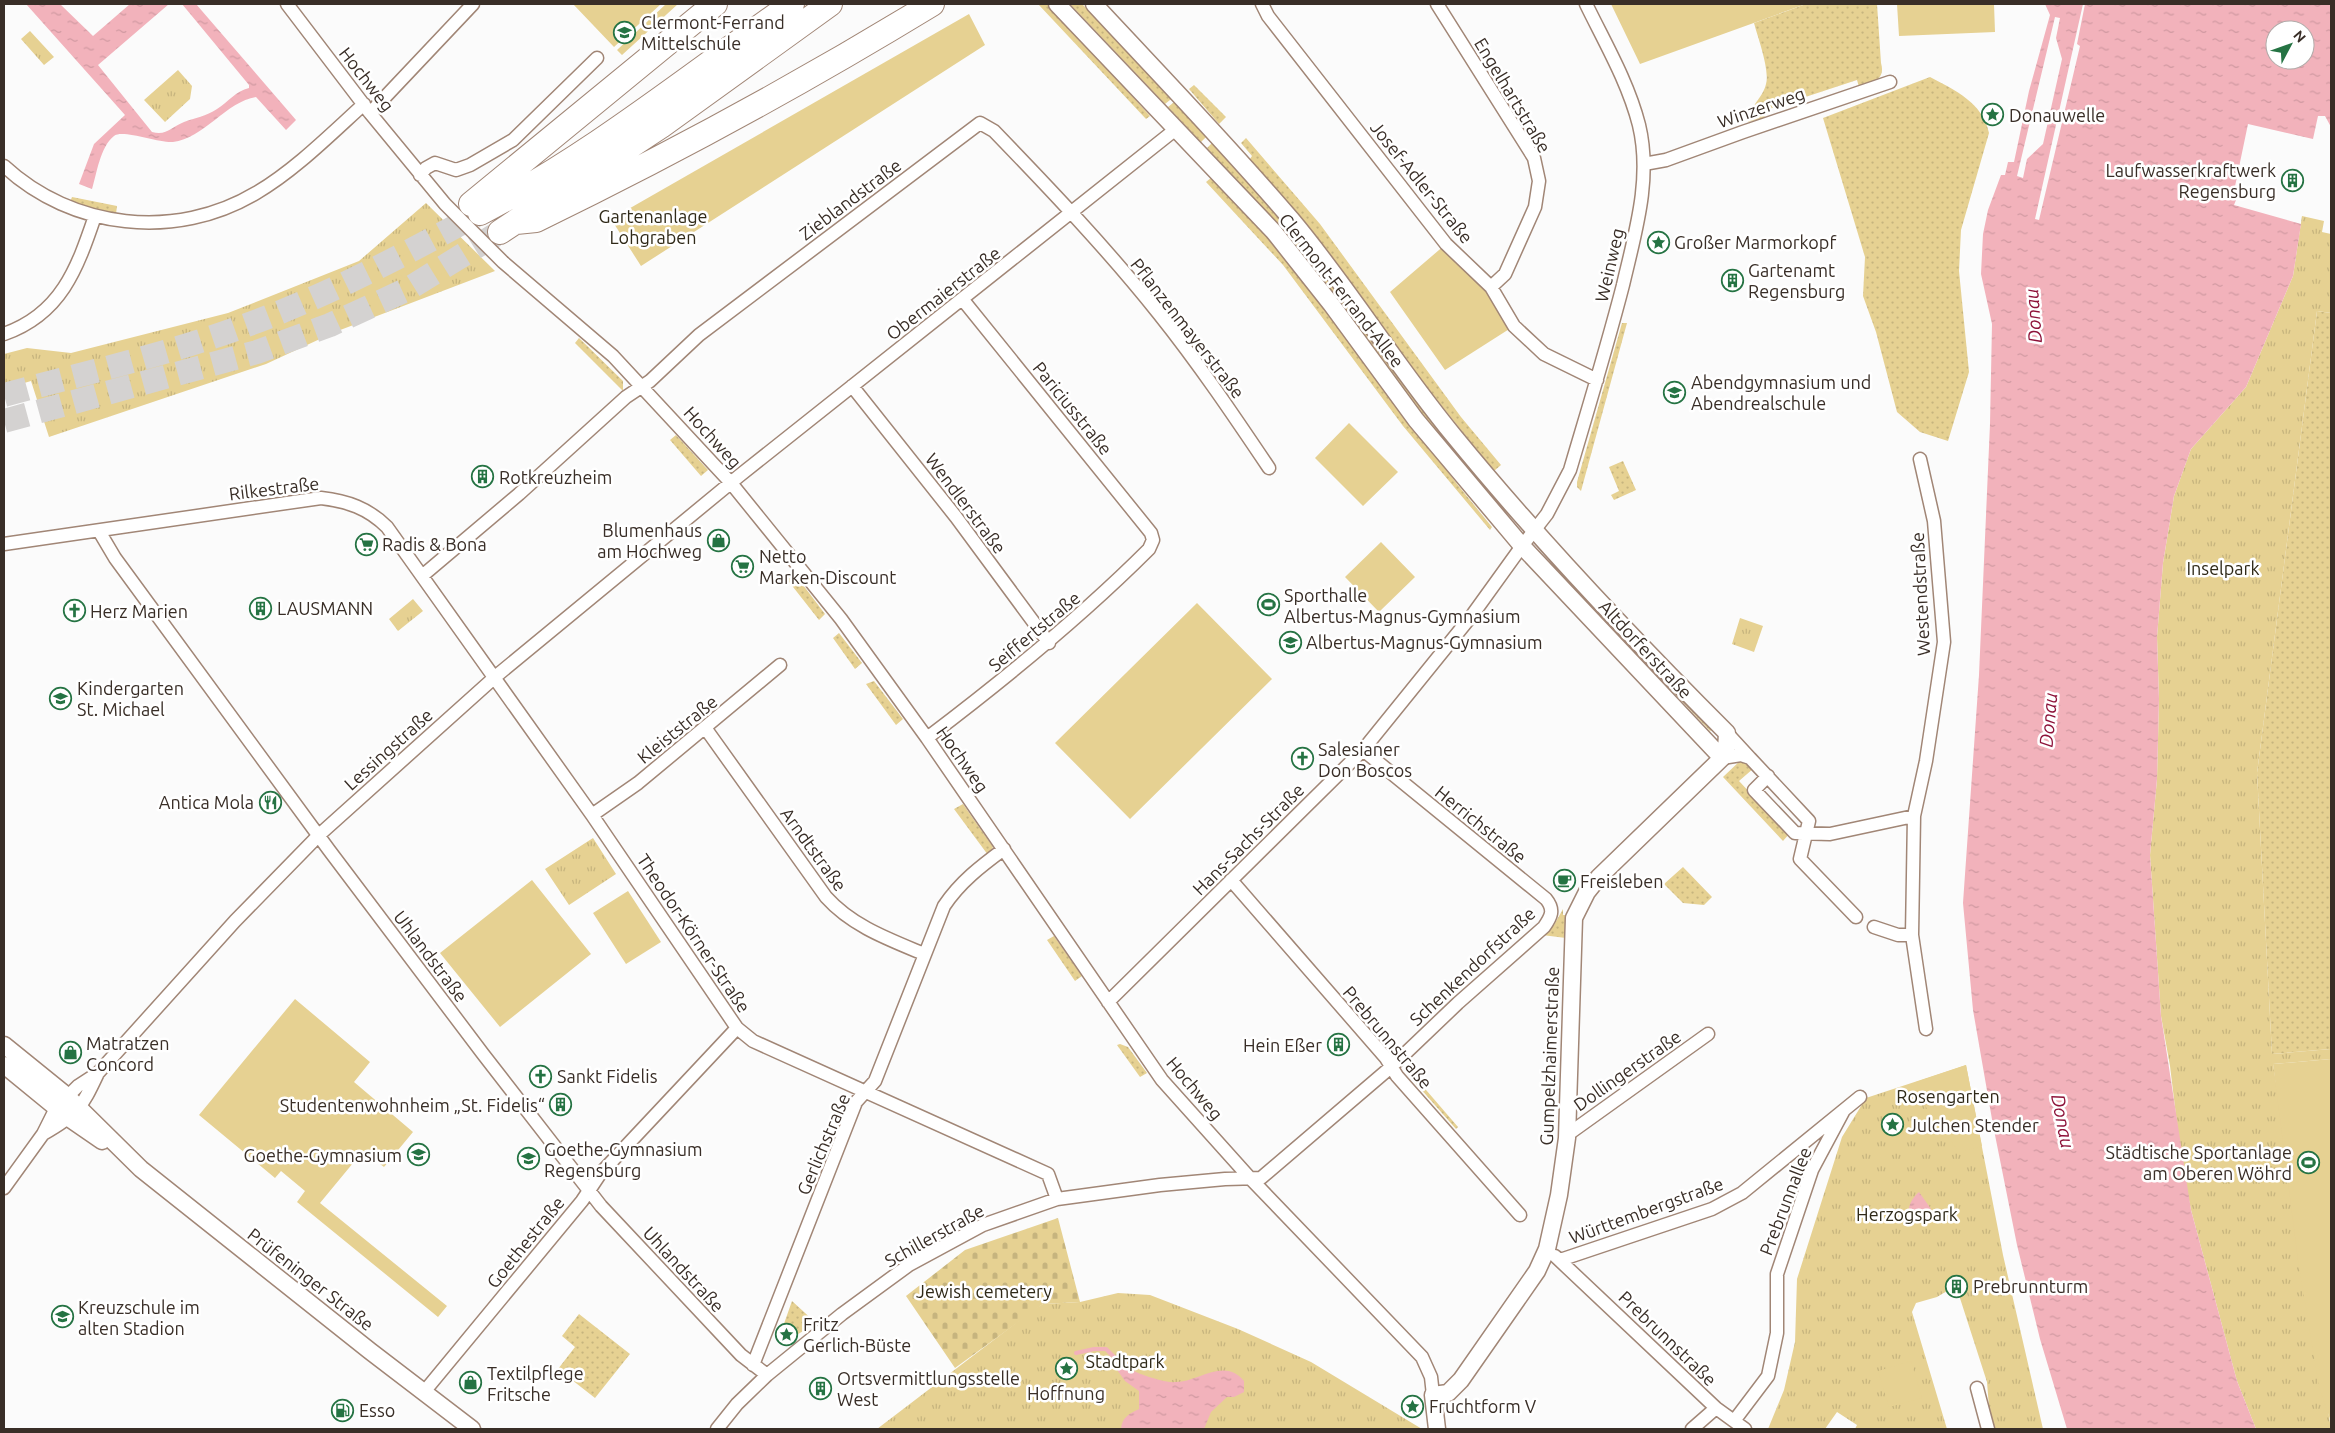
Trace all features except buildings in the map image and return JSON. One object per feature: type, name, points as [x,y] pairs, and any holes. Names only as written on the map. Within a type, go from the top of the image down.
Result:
[{"type":"highway","points":[[715,4],[476,209],[549,174],[656,101],[792,4]]},
{"type":"highway","points":[[830,4],[661,126],[508,227],[536,220],[653,162],[756,106],[932,4]]},
{"type":"street","name":"Hochweg","points":[[287,4],[367,108],[445,204],[497,256],[613,356],[731,483],[841,619],[927,738],[1162,1080],[1249,1177],[1422,1357],[1431,1377],[1432,1395]]},
{"type":"street","points":[[4,166],[40,194],[62,205],[95,216],[148,223],[176,222],[232,205],[257,193],[367,108],[474,4]]},
{"type":"street","name":"Clermont-Ferrand-Allee","points":[[1057,4],[1274,232],[1302,266],[1416,420],[1522,546]]},
{"type":"street","name":"Clermont-Ferrand-Allee","points":[[1094,4],[1230,149],[1292,221],[1344,286],[1412,384],[1534,531]]},
{"type":"street","name":"Josef-Adler-Straße","points":[[1262,4],[1268,16],[1446,244],[1491,288],[1514,326],[1544,354],[1597,380]]},
{"type":"street","name":"Engelhartstraße","points":[[1437,4],[1534,158],[1539,181],[1535,207],[1505,274],[1491,288]]},
{"type":"street","name":"Weinweg","points":[[1534,531],[1552,508],[1570,470],[1597,380],[1635,234],[1644,164],[1639,126],[1627,89],[1586,4]]},
{"type":"street","points":[[420,175],[426,168],[435,163],[456,170],[470,165],[514,140],[596,58]]},
{"type":"street","name":"Winzerweg","points":[[1644,164],[1666,160],[1890,82]]},
{"type":"street","name":"Zieblandstraße","points":[[641,385],[650,381],[699,335],[980,123],[994,131],[1072,214]]},
{"type":"street","name":"Obermaierstraße","points":[[731,483],[1072,214],[1176,129]]},
{"type":"street","name":"Pflanzenmayerstraße","points":[[1072,214],[1158,313],[1203,371],[1269,468]]},
{"type":"street","points":[[4,334],[32,320],[57,298],[72,277],[95,216]]},
{"type":"street","name":"Pariciusstraße","points":[[963,300],[1151,532],[1153,540]]},
{"type":"street","points":[[422,576],[641,385]]},
{"type":"street","name":"Wendlerstraße","points":[[852,386],[956,517],[1049,643]]},
{"type":"street","name":"Westendstraße","points":[[1920,459],[1934,521],[1944,642],[1928,752],[1914,816],[1912,935],[1926,1029]]},
{"type":"street","name":"Lessingstraße","points":[[4,1188],[44,1134],[62,1102],[98,1073],[234,922],[319,835],[495,678],[731,483]]},
{"type":"street","name":"Rilkestraße","points":[[4,544],[321,498],[352,504],[379,519],[387,527],[495,678]]},
{"type":"street","name":"Uhlandstraße","points":[[99,531],[115,558],[319,835],[483,1054],[601,1206],[741,1356],[767,1375]]},
{"type":"street","name":"Hans-Sachs-Straße","points":[[1108,1002],[1363,750],[1473,614],[1534,531]]},
{"type":"street","name":"Altdorferstraße","points":[[1534,531],[1809,821],[1800,859],[1856,917]]},
{"type":"street","name":"Seiffertstraße","points":[[927,738],[1049,643],[1091,606],[1149,549],[1153,540]]},
{"type":"street","name":"Altdorferstraße","points":[[1522,546],[1722,758]]},
{"type":"street","name":"Kleiststraße","points":[[592,815],[638,783],[780,665]]},
{"type":"street","name":"Theodor-Körner-Straße","points":[[495,678],[592,815],[737,1028],[753,1041],[1048,1174],[1056,1199]]},
{"type":"street","name":"Arndtstraße","points":[[706,728],[837,910],[864,928],[924,954]]},
{"type":"street","points":[[1722,758],[1726,751],[1727,733]]},
{"type":"street","name":"Herrichstraße","points":[[1363,750],[1546,899],[1552,907]]},
{"type":"street","points":[[1722,758],[1741,755],[1750,758]]},
{"type":"street","name":"Gumpelzhaimerstraße","points":[[1432,1395],[1448,1393],[1461,1380],[1538,1271],[1547,1250],[1564,1166],[1567,1135],[1574,918],[1578,907],[1586,892],[1599,877],[1722,758]]},
{"type":"street","points":[[1768,776],[1754,790],[1795,833],[1830,834],[1914,816]]},
{"type":"street","name":"Gerlichstraße","points":[[753,1365],[856,1102],[875,1081],[944,906],[956,888],[1004,849]]},
{"type":"street","name":"Prebrunnstraße","points":[[1231,880],[1386,1058],[1396,1076],[1520,1215]]},
{"type":"street","name":"Schenkendorfstraße","points":[[1249,1177],[1261,1178],[1391,1067],[1458,1003],[1544,927],[1552,913],[1552,907]]},
{"type":"street","points":[[1874,927],[1898,935],[1912,935]]},
{"type":"street","name":"Goethestraße","points":[[424,1392],[466,1343],[600,1174],[737,1028]]},
{"type":"street","name":"Dollingerstraße","points":[[1567,1135],[1708,1034]]},
{"type":"street","name":"Prüfeninger Straße","points":[[4,1046],[62,1102],[127,1156],[269,1272],[472,1429]]},
{"type":"street","name":"Prüfeninger Straße","points":[[4,1065],[62,1102]]},
{"type":"street","name":"Lessingstraße","points":[[44,1134],[75,1113],[98,1073]]},
{"type":"street","name":"Württembergstraße","points":[[1560,1260],[1712,1209],[1742,1193],[1860,1097]]},
{"type":"street","name":"Prebrunnallee","points":[[1734,1421],[1768,1376],[1776,1332],[1777,1274],[1812,1170],[1846,1107]]},
{"type":"street","name":"Schillerstraße","points":[[717,1429],[737,1404],[767,1375],[842,1314],[909,1265],[983,1225],[1056,1199],[1160,1185],[1249,1177]]},
{"type":"street","name":"Prebrunnstraße","points":[[1547,1250],[1560,1260],[1716,1408],[1745,1429]]},
{"type":"street","points":[[1977,1388],[1988,1429]]},
{"type":"street","points":[[1432,1395],[1437,1429]]},
{"type":"street","points":[[1692,1429],[1716,1408]]},
{"type":"green space","points":[[573,4],[661,4],[614,47]]},
{"type":"green space","points":[[666,4],[678,4],[622,55],[617,50]]},
{"type":"green space","points":[[1038,4],[1049,4],[1150,116],[1146,119]]},
{"type":"green space","points":[[1070,4],[1082,4],[1175,96],[1165,104]]},
{"type":"green space","points":[[1611,4],[1806,4],[1640,64]]},
{"type":"green space","points":[[1806,4],[1877,4],[1882,69],[1880,77],[1869,84],[1859,87],[1857,80],[1763,111],[1765,118],[1748,122],[1752,110],[1764,89],[1767,78],[1761,45],[1754,23]]},
{"type":"green space","points":[[1897,4],[1994,4],[1995,32],[1899,36]]},
{"type":"green space","name":"Gartenanlage Lohgraben","points":[[969,14],[985,45],[641,266],[611,219]]},
{"type":"green space","points":[[30,31],[54,57],[44,65],[21,39]]},
{"type":"green space","points":[[178,70],[192,86],[190,99],[165,122],[144,100]]},
{"type":"green space","points":[[1930,77],[1967,99],[1981,113],[1989,133],[1961,230],[1959,271],[1969,372],[1948,441],[1920,432],[1897,412],[1876,332],[1863,296],[1865,257],[1823,118]]},
{"type":"green space","points":[[1194,85],[1226,117],[1219,124],[1189,89]]},
{"type":"green space","points":[[1178,99],[1210,133],[1201,142],[1168,107]]},
{"type":"green space","points":[[1246,138],[1320,224],[1461,417],[1501,465],[1494,471],[1412,369],[1308,226],[1250,159],[1252,156],[1241,143]]},
{"type":"green space","points":[[1216,139],[1273,204],[1482,479],[1430,424],[1308,259],[1207,148]]},
{"type":"green space","points":[[1212,177],[1283,250],[1457,484],[1492,527],[1490,530],[1403,426],[1283,265],[1206,182]]},
{"type":"green space","points":[[72,197],[117,206],[116,214],[70,202]]},
{"type":"green space","points":[[426,203],[495,271],[335,332],[266,364],[49,437],[31,381],[4,389],[4,354],[27,348],[71,353],[228,313],[359,261]]},
{"type":"green space","name":"Inselpark","points":[[2302,216],[2324,221],[2322,232],[2331,234],[2331,313],[2317,311],[2257,773],[2272,1054],[2331,1049],[2331,1059],[2273,1064],[2331,1429],[2256,1429],[2237,1381],[2191,1210],[2182,1165],[2170,1066],[2161,1016],[2150,855],[2157,779],[2159,699],[2157,637],[2163,563],[2174,496],[2191,449],[2246,387],[2293,276]]},
{"type":"green space","points":[[1446,244],[1491,287],[1514,326],[1445,370],[1390,292]]},
{"type":"green space","points":[[422,246],[450,252],[457,256],[456,267],[423,280],[409,279],[388,271],[388,264]]},
{"type":"green space","points":[[2317,311],[2331,313],[2331,1049],[2272,1054],[2257,773]]},
{"type":"green space","points":[[1622,323],[1627,323],[1581,491],[1577,487],[1577,482]]},
{"type":"green space","points":[[579,338],[623,381],[623,391],[575,343]]},
{"type":"green space","points":[[1349,423],[1398,472],[1363,506],[1315,458]]},
{"type":"green space","points":[[676,435],[708,470],[701,476],[670,440]]},
{"type":"green space","points":[[1623,461],[1636,490],[1614,500],[1611,495],[1619,491],[1609,467]]},
{"type":"green space","points":[[1381,542],[1415,577],[1379,612],[1345,577]]},
{"type":"green space","points":[[1552,563],[1714,728],[1710,731]]},
{"type":"green space","points":[[794,573],[825,614],[819,620],[786,578]]},
{"type":"green space","points":[[413,599],[423,611],[398,631],[389,619]]},
{"type":"green space","points":[[1197,603],[1272,679],[1130,819],[1055,743]]},
{"type":"green space","points":[[1740,618],[1763,626],[1754,652],[1732,644]]},
{"type":"green space","points":[[839,633],[862,663],[855,669],[833,638]]},
{"type":"green space","points":[[874,681],[903,719],[896,725],[866,684]]},
{"type":"green space","points":[[1742,759],[1754,768],[1739,781],[1789,834],[1783,841],[1723,777]]},
{"type":"green space","points":[[963,804],[993,847],[988,855],[954,809]]},
{"type":"green space","points":[[593,838],[616,874],[569,905],[545,869]]},
{"type":"green space","points":[[1683,867],[1712,897],[1704,905],[1683,903],[1664,884]]},
{"type":"green space","points":[[532,880],[591,954],[500,1027],[440,953]]},
{"type":"green space","points":[[628,891],[661,942],[626,964],[593,913]]},
{"type":"green space","points":[[1563,909],[1563,915],[1566,915],[1566,938],[1542,935],[1554,925]]},
{"type":"green space","points":[[1054,936],[1082,976],[1075,981],[1047,940]]},
{"type":"green space","points":[[295,999],[370,1062],[354,1082],[413,1132],[384,1167],[363,1151],[320,1203],[447,1306],[438,1317],[297,1202],[305,1191],[281,1171],[275,1178],[199,1115]]},
{"type":"green space","points":[[1120,1044],[1128,1047],[1147,1073],[1140,1077],[1117,1045]]},
{"type":"green space","name":"Städtische Sportanlage am Oberen Wöhrd","points":[[2331,1059],[2331,1422],[2319,1387],[2298,1260],[2273,1064]]},
{"type":"green space","name":"Herzogspark","points":[[1966,1065],[2003,1255],[2043,1429],[1995,1429],[1989,1407],[1987,1382],[1958,1292],[1953,1294],[1952,1288],[1937,1297],[1916,1303],[1912,1312],[1947,1429],[1855,1429],[1857,1425],[1837,1412],[1825,1429],[1768,1429],[1784,1390],[1795,1342],[1797,1279],[1842,1137],[1866,1098]]},
{"type":"green space","name":"Rosengarten","points":[[1966,1065],[1982,1146],[1962,1151],[1956,1148],[1926,1107],[1916,1082]]},
{"type":"green space","points":[[1408,1069],[1458,1127],[1456,1129],[1405,1071]]},
{"type":"green space","name":"Jewish cemetery","points":[[1058,1218],[1080,1302],[1043,1304],[955,1368],[906,1296],[965,1250]]},
{"type":"green space","name":"Stadtpark","points":[[1118,1293],[1150,1295],[1238,1329],[1311,1362],[1422,1429],[877,1429],[1043,1304],[1080,1302]]},
{"type":"green space","points":[[792,1301],[816,1323],[787,1341],[780,1335]]},
{"type":"green space","points":[[579,1314],[630,1354],[595,1398],[558,1369],[575,1347],[562,1336]]},
{"type":"green space","points":[[1911,1361],[1922,1398],[1889,1407],[1878,1371]]},
{"type":"water","points":[[26,4],[60,4],[93,36],[130,4],[169,4],[98,65],[152,132],[165,132],[184,122],[209,113],[249,88],[249,85],[182,4],[196,4],[296,120],[286,130],[256,97],[235,105],[195,134],[173,142],[118,134],[105,147],[92,189],[79,184],[94,144],[125,115]]},
{"type":"water","name":"Donau","points":[[2045,4],[2083,4],[2035,219],[2039,220],[2080,46],[2077,44],[2085,4],[2331,4],[2331,127],[2325,116],[2318,116],[2313,139],[2248,124],[2233,196],[2236,200],[2234,205],[2301,224],[2293,276],[2246,387],[2191,449],[2174,496],[2163,563],[2157,637],[2159,699],[2157,779],[2150,855],[2161,1016],[2191,1210],[2237,1381],[2256,1429],[2067,1429],[2040,1339],[2017,1245],[1993,1125],[1973,1010],[1963,903],[1979,675],[1990,424],[1992,324],[1981,274],[1983,234],[1988,210],[2001,175],[2005,175],[2008,162],[2014,162],[2029,91],[2050,15]],"holes":[[[2055,17],[2060,18],[2056,38],[2062,59],[2043,144],[2027,159],[2023,178],[2017,176]]]},
{"type":"water","points":[[1919,1192],[1931,1209],[1925,1220],[1912,1222],[1909,1210],[1913,1199]]},
{"type":"water","points":[[1125,1360],[1137,1373],[1169,1382],[1185,1381],[1211,1372],[1228,1371],[1236,1374],[1244,1381],[1244,1392],[1234,1397],[1227,1397],[1211,1412],[1204,1429],[1121,1429],[1124,1419],[1139,1409],[1139,1391],[1125,1381],[1115,1367]]},
{"type":"waterway","points":[[1076,1353],[1094,1349],[1106,1349],[1120,1363]]},
{"type":"tunnel","points":[[4,395],[185,346],[244,326],[305,302],[365,274],[480,213]]},
{"type":"tunnel","points":[[4,421],[257,352],[330,325],[408,289],[500,232]]},
{"type":"place","name":"Clermont-Ferrand Mittelschule","points":[[625,32]]},
{"type":"place","name":"Donauwelle","points":[[1993,115]]},
{"type":"place","name":"Laufwasserkraftwerk Regensburg","points":[[2292,180]]},
{"type":"place","name":"Großer Marmorkopf","points":[[1658,242]]},
{"type":"place","name":"Gartenamt Regensburg","points":[[1732,280]]},
{"type":"place","name":"Abendgymnasium und Abendrealschule","points":[[1675,392]]},
{"type":"place","name":"Rotkreuzheim","points":[[483,477]]},
{"type":"place","name":"Blumenhaus am Hochweg","points":[[718,540]]},
{"type":"place","name":"Radis & Bona","points":[[366,544]]},
{"type":"place","name":"Netto Marken-Discount","points":[[743,566]]},
{"type":"place","name":"Sporthalle Albertus-Magnus-Gymnasium","points":[[1268,605]]},
{"type":"place","name":"LAUSMANN","points":[[261,608]]},
{"type":"place","name":"Herz Marien","points":[[74,611]]},
{"type":"place","name":"Albertus-Magnus-Gymnasium","points":[[1290,642]]},
{"type":"place","name":"Kindergarten St. Michael","points":[[61,698]]},
{"type":"place","name":"Salesianer Don Boscos","points":[[1302,759]]},
{"type":"place","name":"Antica Mola","points":[[270,802]]},
{"type":"place","name":"Freisleben","points":[[1564,881]]},
{"type":"place","name":"Hein Eßer","points":[[1338,1045]]},
{"type":"place","name":"Matratzen Concord","points":[[70,1053]]},
{"type":"place","name":"Sankt Fidelis","points":[[541,1076]]},
{"type":"place","name":"Studentenwohnheim „St. Fidelis“","points":[[561,1105]]},
{"type":"place","name":"Julchen Stender","points":[[1892,1125]]},
{"type":"place","name":"Goethe-Gymnasium","points":[[418,1155]]},
{"type":"place","name":"Goethe-Gymnasium Regensburg","points":[[528,1159]]},
{"type":"place","name":"Städtische Sportanlage am Oberen Wöhrd","points":[[2308,1162]]},
{"type":"place","name":"Prebrunnturm","points":[[1957,1286]]},
{"type":"place","name":"Kreuzschule im alten Stadion","points":[[62,1317]]},
{"type":"place","name":"Fritz Gerlich-Büste","points":[[787,1334]]},
{"type":"place","name":"Hoffnung","points":[[1066,1368]]},
{"type":"place","name":"Textilpflege Fritsche","points":[[471,1383]]},
{"type":"place","name":"Ortsvermittlungsstelle West","points":[[821,1388]]},
{"type":"place","name":"Fruchtform V","points":[[1413,1406]]},
{"type":"place","name":"Esso","points":[[343,1410]]}]
